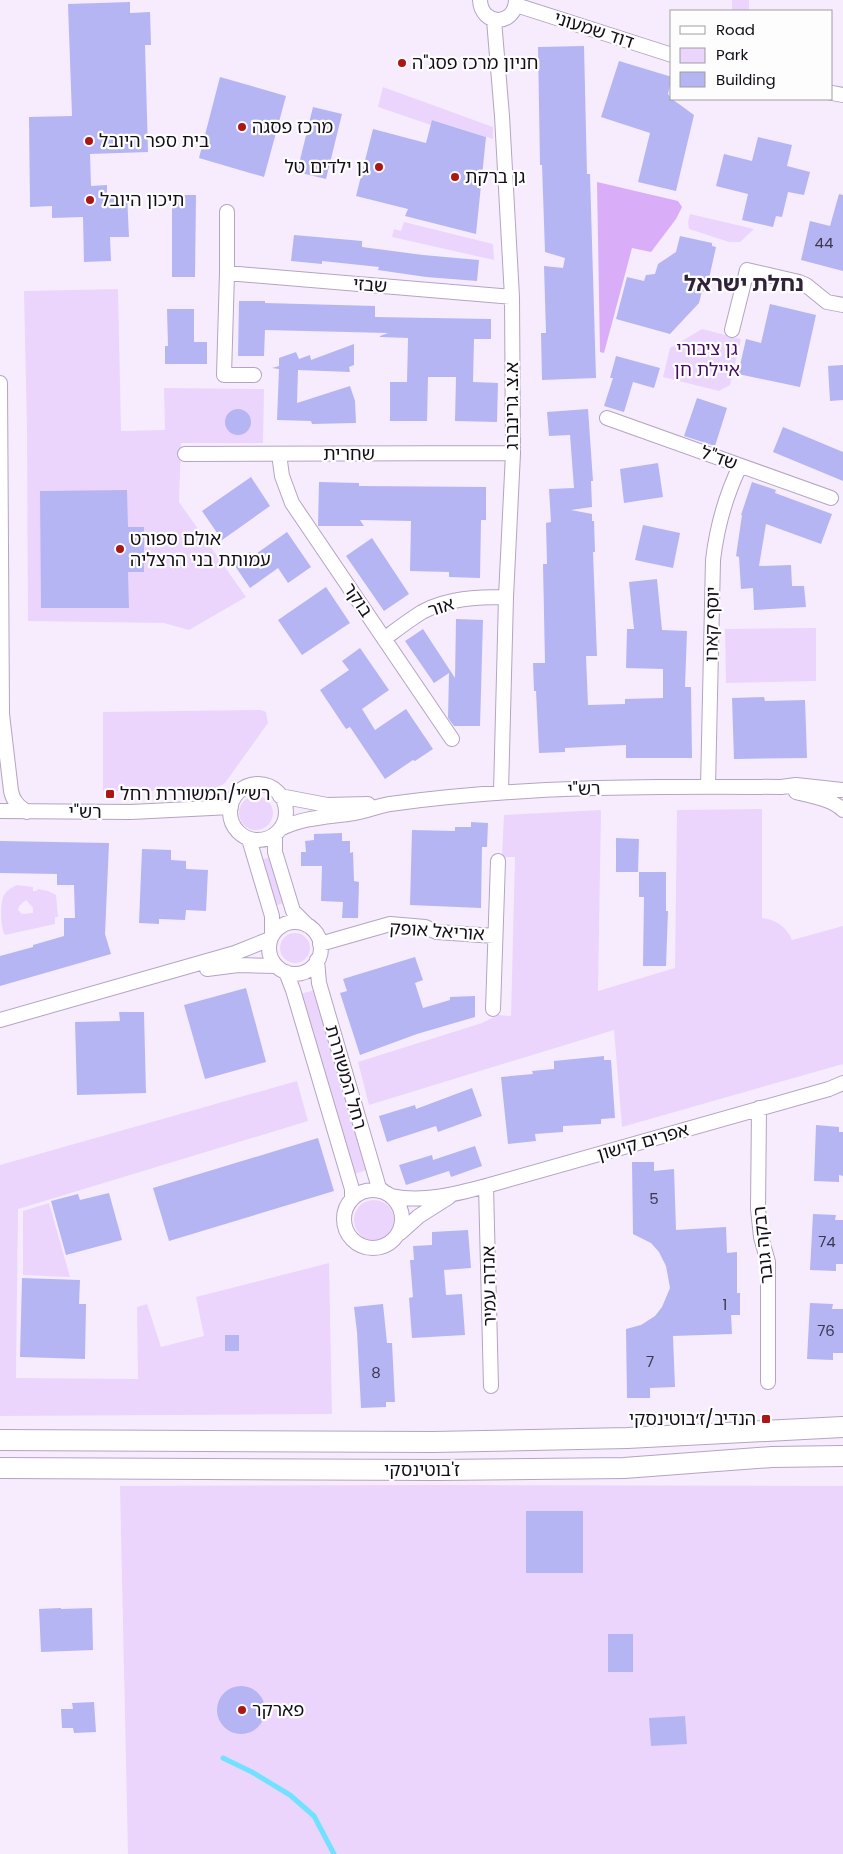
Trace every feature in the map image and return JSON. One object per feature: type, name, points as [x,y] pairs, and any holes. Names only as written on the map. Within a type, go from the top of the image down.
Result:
[{"type":"main road","points":[[774,1430],[843,1414]]},
{"type":"main road","name":"ז'בוטינסקי","points":[[0,1440],[433,1442],[627,1438],[843,1427]]},
{"type":"main road","points":[[772,1456],[843,1465]]},
{"type":"main road","name":"ז'בוטינסקי","points":[[0,1468],[437,1470],[614,1468],[772,1456],[843,1456]]},
{"type":"street","points":[[480,0],[480,6],[485,15],[494,20],[509,16],[513,12],[516,2]]},
{"type":"street","name":"דוד שמעוני","points":[[516,2],[670,53]]},
{"type":"street","name":"א.צ. גרינברג","points":[[494,20],[502,116],[512,298],[513,453],[506,597],[501,792]]},
{"type":"street","points":[[227,212],[224,375],[254,375]]},
{"type":"street","points":[[732,330],[747,270],[798,282],[806,285],[827,302],[843,305]]},
{"type":"street","name":"שבזי","points":[[227,273],[512,298]]},
{"type":"street","points":[[0,383],[1,718],[13,800],[20,808],[27,812]]},
{"type":"street","name":"שד\"ל","points":[[607,418],[831,498]]},
{"type":"street","name":"שחרית","points":[[184,454],[513,453]]},
{"type":"street","name":"בוקר","points":[[279,454],[282,476],[292,503],[452,739]]},
{"type":"street","name":"יוסף קארו","points":[[708,787],[714,550],[716,531],[726,497],[740,466]]},
{"type":"street","name":"אור","points":[[384,639],[424,611],[448,602],[475,597],[506,597]]},
{"type":"street","points":[[259,784],[274,790],[280,796],[286,813],[284,822],[277,832],[262,840],[249,838],[238,832],[230,816],[234,799],[239,792],[259,784]]},
{"type":"street","name":"רש\"י","points":[[280,796],[327,805],[388,804],[501,792],[659,787],[781,787],[796,785],[843,790]]},
{"type":"street","name":"רש\"י","points":[[781,787],[823,799],[843,810]]},
{"type":"street","name":"רש\"י","points":[[277,832],[302,821],[355,813],[388,804]]},
{"type":"street","name":"רש\"י","points":[[0,811],[131,812],[231,807]]},
{"type":"street","points":[[154,975],[238,965],[302,972],[313,966],[317,960],[320,944],[316,933],[293,911],[275,852],[277,832]]},
{"type":"street","points":[[249,838],[272,916],[269,951],[281,969]]},
{"type":"street","name":"אוריאל אופק","points":[[493,1009],[498,861]]},
{"type":"street","points":[[0,1020],[235,953],[271,937],[280,927],[287,923],[299,922],[308,925]]},
{"type":"street","name":"אוריאל אופק","points":[[320,944],[390,924],[425,927],[437,932],[496,936]]},
{"type":"street","name":"רחל המשוררת","points":[[317,960],[319,983],[379,1188],[387,1193]]},
{"type":"street","name":"רחל המשוררת","points":[[281,969],[294,990],[352,1189],[352,1198]]},
{"type":"street","name":"אפרים קישון","points":[[387,1193],[401,1198],[457,1194],[843,1084]]},
{"type":"street","name":"אפרים קישון","points":[[829,1089],[843,1088]]},
{"type":"street","name":"רבקה גובר","points":[[759,1108],[758,1209],[761,1237],[768,1262],[768,1382]]},
{"type":"street","name":"אנדה עמיר","points":[[486,1186],[491,1386]]},
{"type":"street","points":[[369,1190],[387,1193],[397,1202],[401,1210],[403,1220],[399,1233],[390,1243],[377,1249],[355,1243],[346,1232],[344,1218],[347,1205],[352,1198],[369,1190]]},
{"type":"street","name":"אפרים קישון","points":[[399,1233],[425,1212],[457,1194]]},
{"type":"green space","points":[[732,0],[749,0],[749,10],[732,10]]},
{"type":"green space","points":[[383,87],[493,127],[493,139],[433,120],[431,125],[378,107]]},
{"type":"green space","points":[[690,214],[754,229],[740,242],[729,242],[689,229]]},
{"type":"green space","points":[[404,222],[493,244],[494,260],[392,237],[394,229],[401,231]]},
{"type":"green space","name":"אולם ספורט עמותת בני הרצליה","points":[[118,289],[121,431],[165,430],[164,388],[264,389],[263,443],[181,443],[179,502],[246,597],[189,630],[164,623],[28,621],[24,291]]},
{"type":"green space","name":"גן ציבורי איילת חן","points":[[702,329],[741,339],[730,385],[719,391],[663,377],[670,348]]},
{"type":"green space","points":[[816,628],[816,681],[726,683],[725,629]]},
{"type":"green space","points":[[261,710],[266,712],[268,723],[225,783],[214,790],[103,791],[103,712]]},
{"type":"green space","points":[[256,796],[268,801],[273,813],[268,825],[256,830],[244,825],[239,813],[244,801]]},
{"type":"green space","points":[[762,809],[762,918],[780,925],[787,931],[792,940],[843,926],[843,1064],[622,1127],[614,1030],[369,1105],[358,1062],[482,1023],[498,1015],[511,1016],[515,857],[502,857],[504,815],[601,810],[598,991],[675,968],[677,810]]},
{"type":"green space","points":[[273,856],[287,902],[274,906],[259,861]]},
{"type":"green space","points":[[17,885],[33,887],[33,891],[38,889],[56,895],[58,917],[55,917],[55,924],[5,935],[1,921],[3,898],[10,889]],"holes":[[[26,900],[33,908],[33,913],[22,914],[18,910],[19,906]]]},
{"type":"green space","points":[[295,933],[301,934],[309,942],[309,954],[301,962],[295,963],[289,962],[281,954],[280,948],[281,942],[289,934]]},
{"type":"green space","points":[[315,990],[369,1169],[354,1174],[300,994]]},
{"type":"green space","points":[[297,1081],[308,1121],[18,1209],[16,1378],[138,1379],[137,1307],[147,1304],[161,1347],[204,1336],[196,1297],[329,1263],[332,1414],[0,1416],[0,1165]]},
{"type":"green space","points":[[378,1200],[385,1203],[391,1209],[394,1220],[393,1228],[385,1237],[378,1240],[370,1240],[363,1237],[355,1228],[354,1216],[357,1209],[366,1201]]},
{"type":"green space","points":[[49,1203],[70,1277],[23,1275],[23,1211]]},
{"type":"green space","points":[[120,1486],[843,1486],[843,1854],[128,1854]]},
{"type":"shaded area","points":[[597,182],[678,201],[682,207],[676,219],[651,252],[632,248],[604,353],[600,352]]},
{"type":"building","name":"בית ספר היובל","points":[[130,2],[130,13],[150,12],[151,45],[145,45],[148,152],[90,154],[91,186],[107,185],[107,195],[127,194],[129,237],[110,237],[111,261],[84,262],[83,217],[52,218],[52,206],[30,207],[29,117],[72,116],[68,4]]},
{"type":"building","points":[[584,46],[587,174],[590,174],[596,378],[542,380],[541,333],[546,333],[544,266],[563,268],[565,258],[545,252],[542,165],[540,165],[538,47]]},
{"type":"building","points":[[619,61],[670,76],[668,94],[670,100],[673,100],[694,115],[676,191],[638,182],[650,133],[601,117]]},
{"type":"building","name":"מרכז פסגה","points":[[220,77],[286,96],[264,177],[199,158]]},
{"type":"building","points":[[313,107],[342,114],[326,179],[297,172]]},
{"type":"building","name":"גן ברקת","points":[[432,120],[486,137],[476,234],[405,216],[408,209],[356,196],[373,129],[426,143]]},
{"type":"building","points":[[758,137],[792,145],[787,166],[810,172],[804,195],[788,192],[782,217],[776,216],[773,227],[742,220],[748,194],[716,186],[724,154],[752,161]]},
{"type":"building","points":[[839,194],[843,195],[843,271],[801,260],[810,221],[830,226]]},
{"type":"building","points":[[172,195],[196,195],[195,277],[172,277]]},
{"type":"building","points":[[294,235],[362,241],[362,247],[479,260],[477,281],[426,277],[378,270],[379,267],[322,261],[322,264],[291,261]]},
{"type":"building","points":[[680,236],[712,243],[712,246],[716,247],[706,292],[702,291],[699,303],[670,334],[616,319],[627,277],[644,281],[646,275],[655,274],[658,264],[676,252]]},
{"type":"building","points":[[239,301],[375,306],[375,317],[491,319],[491,339],[474,339],[473,382],[498,383],[497,422],[455,421],[456,377],[428,377],[427,421],[390,421],[390,382],[407,382],[408,338],[380,337],[388,333],[265,330],[264,356],[238,356]]},
{"type":"building","points":[[770,304],[816,315],[800,387],[738,374],[746,339],[761,343]]},
{"type":"building","points":[[167,309],[194,309],[194,342],[207,342],[207,364],[165,364],[165,346],[168,346]]},
{"type":"building","points":[[354,344],[354,365],[349,367],[350,372],[298,370],[297,403],[350,386],[355,401],[356,423],[312,424],[311,421],[277,420],[279,369],[272,368],[279,366],[279,358],[296,352],[299,359],[310,355],[311,360]]},
{"type":"building","points":[[616,356],[660,368],[654,388],[633,382],[624,412],[604,406],[613,378],[610,378]]},
{"type":"building","points":[[843,365],[843,400],[830,401],[828,366]]},
{"type":"building","points":[[697,398],[727,408],[715,446],[684,436]]},
{"type":"building","points":[[238,409],[248,412],[251,422],[248,432],[238,435],[228,432],[225,422],[228,412]]},
{"type":"building","points":[[588,409],[593,481],[591,481],[592,507],[571,510],[592,514],[592,521],[594,521],[595,552],[593,552],[597,656],[586,656],[588,705],[625,704],[625,699],[663,698],[663,669],[626,668],[627,629],[634,629],[629,582],[657,579],[662,630],[687,631],[685,687],[691,687],[692,758],[626,758],[626,745],[565,748],[565,752],[539,753],[533,663],[545,663],[543,564],[547,564],[546,523],[551,522],[549,489],[574,488],[570,435],[549,436],[547,412]]},
{"type":"building","points":[[783,427],[843,452],[843,481],[773,452]]},
{"type":"building","points":[[658,463],[663,497],[624,503],[620,469]]},
{"type":"building","points":[[251,477],[270,506],[222,540],[202,511]]},
{"type":"building","points":[[319,482],[359,483],[359,486],[486,487],[486,520],[481,520],[480,578],[449,577],[449,572],[410,571],[411,521],[360,520],[364,526],[318,526]]},
{"type":"building","points":[[752,482],[776,490],[775,493],[832,514],[821,544],[766,524],[759,566],[791,565],[792,586],[804,586],[806,607],[754,610],[753,588],[741,589],[739,557],[736,556],[741,515]]},
{"type":"building","points":[[127,490],[128,527],[144,527],[144,572],[128,572],[129,608],[41,608],[40,491]]},
{"type":"building","points":[[643,525],[680,533],[673,568],[635,560]]},
{"type":"building","points":[[287,532],[311,567],[288,583],[278,568],[250,588],[233,563],[250,552],[253,556]]},
{"type":"building","points":[[372,538],[409,594],[384,611],[346,556]]},
{"type":"building","points":[[326,587],[350,623],[302,655],[278,620]]},
{"type":"building","points":[[456,619],[483,620],[480,726],[454,726],[448,718],[449,673],[434,683],[405,641],[423,629],[455,678]]},
{"type":"building","points":[[360,648],[389,690],[362,709],[375,730],[406,709],[433,749],[385,779],[350,727],[346,729],[320,690],[349,670],[342,661]]},
{"type":"building","points":[[764,697],[765,701],[805,700],[807,758],[734,759],[732,698]]},
{"type":"building","points":[[471,822],[488,823],[487,847],[482,847],[481,908],[410,905],[412,830],[455,831],[455,827],[471,827]]},
{"type":"building","points":[[342,833],[342,841],[350,841],[350,853],[353,852],[354,881],[359,882],[358,918],[342,918],[343,902],[321,901],[322,866],[301,866],[301,852],[306,852],[305,841],[314,840],[314,834]]},
{"type":"building","points":[[616,838],[639,839],[638,872],[616,872]]},
{"type":"building","points":[[0,841],[109,843],[105,934],[111,954],[0,986],[0,956],[64,936],[64,918],[75,918],[74,885],[57,885],[57,874],[0,873]]},
{"type":"building","points":[[142,849],[171,850],[171,860],[186,861],[186,869],[208,870],[206,911],[186,910],[185,920],[159,919],[159,924],[139,923]]},
{"type":"building","points":[[639,872],[666,872],[666,911],[668,911],[666,966],[643,966],[644,897],[639,897]]},
{"type":"building","points":[[415,957],[423,980],[415,983],[423,1008],[450,1000],[450,997],[475,996],[475,1017],[417,1034],[360,1055],[340,993],[347,991],[343,979]]},
{"type":"building","points":[[246,988],[266,1062],[205,1079],[184,1005]]},
{"type":"building","points":[[119,1012],[144,1012],[146,1093],[77,1095],[75,1022],[120,1021]]},
{"type":"building","points":[[604,1056],[604,1060],[611,1060],[615,1118],[601,1119],[601,1124],[563,1126],[563,1132],[535,1134],[536,1141],[508,1144],[501,1077],[533,1074],[532,1071],[554,1069],[554,1061]]},
{"type":"building","points":[[472,1088],[482,1116],[438,1132],[436,1126],[387,1142],[379,1116],[415,1105],[416,1109]]},
{"type":"building","points":[[816,1125],[839,1127],[839,1132],[843,1132],[843,1176],[839,1175],[839,1182],[814,1181]]},
{"type":"building","points":[[318,1138],[334,1191],[169,1241],[153,1188]]},
{"type":"building","points":[[475,1146],[482,1166],[451,1177],[449,1171],[406,1185],[399,1165],[432,1155],[433,1160]]},
{"type":"building","points":[[632,1162],[654,1162],[654,1171],[674,1169],[676,1230],[726,1227],[727,1253],[737,1252],[737,1293],[740,1293],[740,1315],[731,1315],[732,1334],[673,1336],[675,1387],[650,1388],[650,1398],[627,1398],[626,1329],[641,1325],[655,1316],[662,1307],[670,1288],[666,1266],[659,1252],[651,1243],[633,1234]]},
{"type":"building","points":[[109,1193],[122,1240],[66,1255],[51,1201],[78,1194],[80,1200]]},
{"type":"building","points":[[813,1214],[836,1215],[835,1220],[843,1220],[843,1264],[836,1264],[836,1271],[810,1270]]},
{"type":"building","points":[[468,1230],[471,1268],[444,1270],[446,1295],[462,1294],[465,1335],[412,1338],[409,1298],[413,1297],[410,1260],[414,1260],[413,1246],[432,1245],[432,1232]]},
{"type":"building","points":[[22,1278],[80,1280],[79,1304],[86,1304],[85,1359],[20,1357]]},
{"type":"building","points":[[810,1303],[833,1304],[832,1309],[843,1309],[843,1353],[833,1353],[833,1360],[807,1359]]},
{"type":"building","points":[[383,1304],[387,1343],[392,1343],[395,1402],[386,1402],[386,1407],[361,1408],[354,1307]]},
{"type":"building","points":[[225,1335],[239,1335],[239,1351],[225,1351]]},
{"type":"building","points":[[526,1511],[583,1511],[583,1573],[526,1573]]},
{"type":"building","points":[[92,1608],[93,1650],[41,1652],[39,1609]]},
{"type":"building","points":[[608,1634],[633,1634],[633,1672],[608,1672]]},
{"type":"building","points":[[236,1686],[246,1686],[258,1693],[265,1705],[265,1715],[258,1727],[246,1734],[236,1734],[228,1730],[221,1723],[217,1715],[217,1705],[221,1697],[228,1690]]},
{"type":"building","points":[[94,1702],[96,1732],[74,1733],[73,1728],[62,1728],[61,1709],[73,1709],[72,1703]]},
{"type":"building","points":[[685,1716],[687,1744],[651,1746],[649,1718]]},
{"type":"waterway","points":[[223,1758],[252,1772],[290,1795],[314,1816],[334,1854]]},
{"type":"place","name":"חניון מרכז פסג\"ה","points":[[402,63]]},
{"type":"place","name":"מרכז פסגה","points":[[242,127]]},
{"type":"place","name":"בית ספר היובל","points":[[89,141]]},
{"type":"place","name":"גן ילדים טל","points":[[379,167]]},
{"type":"place","name":"גן ברקת","points":[[455,177]]},
{"type":"place","name":"תיכון היובל","points":[[90,200]]},
{"type":"place","name":"אולם ספורט עמותת בני הרצליה","points":[[120,549]]},
{"type":"place","name":"רש״י/המשוררת רחל","points":[[110,794]]},
{"type":"place","name":"הנדיב/ז׳בוטינסקי","points":[[766,1419]]},
{"type":"place","name":"פארקר","points":[[242,1710]]},
{"type":"district","name":"נחלת ישראל","points":[[744,283]]}]
